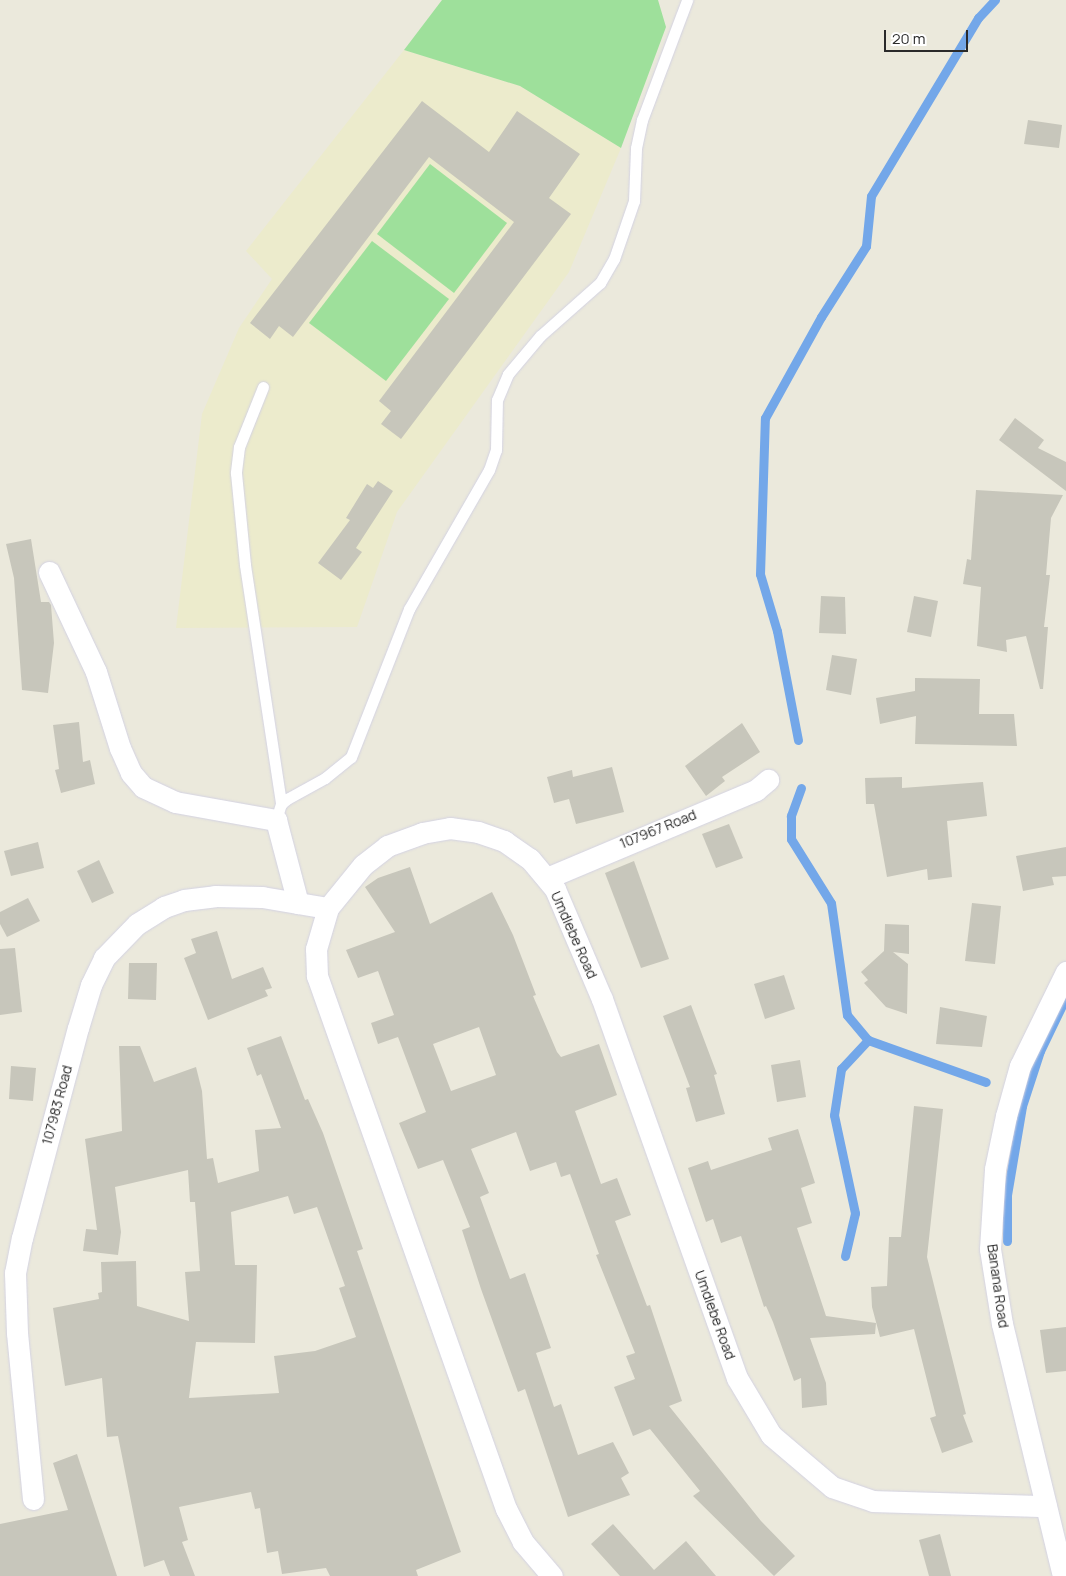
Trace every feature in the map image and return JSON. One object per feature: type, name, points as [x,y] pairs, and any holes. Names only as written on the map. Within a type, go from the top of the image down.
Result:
[{"type":"street","points":[[49,572],[96,672],[120,748],[131,773],[143,787],[175,802],[278,812],[298,903]]},
{"type":"street","name":"107967 Road","points":[[547,878],[589,858],[756,790],[768,780]]},
{"type":"street","name":"Umdlebe Road","points":[[552,1576],[523,1542],[506,1509],[325,1003],[318,976],[316,949],[328,908],[363,865],[387,846],[422,833],[450,828],[478,832],[504,841],[530,859],[555,889],[602,999],[737,1378],[771,1435],[832,1487],[873,1502],[1046,1506]]},
{"type":"street","name":"107983 Road","points":[[33,1499],[17,1333],[16,1273],[22,1238],[91,985],[104,958],[128,931],[164,907],[184,900],[215,896],[262,897],[328,908]]},
{"type":"street","name":"Banana Road","points":[[1063,1576],[1002,1324],[990,1249],[995,1169],[1006,1116],[1020,1066],[1066,972]]},
{"type":"lane","points":[[263,386],[239,447],[236,473],[244,565],[278,812],[351,757],[409,609],[489,470],[496,450],[497,400],[508,374],[540,336],[600,283],[614,259],[627,230],[634,201],[636,148],[642,120],[687,0]]},
{"type":"shaded area","points":[[404,50],[520,86],[621,148],[569,272],[397,512],[357,627],[176,628],[202,414],[239,328],[272,279],[246,251]]},
{"type":"green space","points":[[442,0],[658,0],[666,27],[621,148],[520,86],[404,50]]},
{"type":"green space","points":[[430,164],[507,223],[454,293],[377,234]]},
{"type":"green space","points":[[372,241],[449,299],[386,381],[309,323]]},
{"type":"building","points":[[422,101],[489,152],[517,111],[580,154],[549,198],[571,214],[401,439],[381,424],[391,411],[379,401],[514,222],[429,157],[293,337],[279,326],[270,339],[250,323]]},
{"type":"building","points":[[1028,120],[1062,125],[1059,148],[1024,144]]},
{"type":"building","points":[[1015,418],[1044,440],[1038,448],[1066,462],[1066,491],[999,440]]},
{"type":"building","points":[[378,481],[393,491],[356,548],[362,552],[341,580],[318,563],[350,520],[346,518],[367,484],[373,488]]},
{"type":"building","points":[[976,490],[1063,495],[1051,518],[1046,575],[1050,575],[1044,627],[1048,627],[1043,689],[1040,689],[1026,636],[1006,640],[1007,652],[977,646],[981,587],[963,584],[967,559],[971,560]]},
{"type":"building","points":[[31,539],[41,602],[49,602],[51,605],[54,643],[48,693],[22,690],[14,578],[6,544]]},
{"type":"building","points":[[821,596],[845,597],[846,634],[819,633]]},
{"type":"building","points":[[914,596],[938,601],[931,637],[907,632]]},
{"type":"building","points":[[832,655],[857,659],[851,695],[826,690]]},
{"type":"building","points":[[915,678],[980,679],[979,714],[1014,714],[1017,746],[915,744],[916,716],[880,724],[876,698],[915,691]]},
{"type":"building","points":[[79,722],[83,762],[90,760],[95,784],[61,793],[55,770],[59,769],[53,725]]},
{"type":"building","points":[[742,723],[760,752],[722,777],[725,781],[706,796],[685,766]]},
{"type":"building","points":[[612,767],[624,812],[576,824],[569,799],[554,803],[547,777],[572,770],[573,777]]},
{"type":"building","points":[[902,777],[902,788],[983,782],[987,816],[947,821],[952,877],[928,880],[927,869],[887,877],[874,804],[866,804],[865,778]]},
{"type":"building","points":[[729,824],[743,858],[716,868],[702,834]]},
{"type":"building","points":[[38,842],[44,868],[11,876],[4,851]]},
{"type":"building","points":[[1066,847],[1066,876],[1052,877],[1054,885],[1023,891],[1016,856]]},
{"type":"building","points":[[99,860],[114,893],[92,903],[77,871]]},
{"type":"building","points":[[634,861],[669,959],[641,968],[605,873]]},
{"type":"building","points":[[410,867],[430,924],[492,892],[513,935],[536,995],[533,996],[557,1052],[561,1057],[599,1044],[617,1095],[575,1111],[601,1184],[617,1178],[631,1215],[615,1221],[647,1306],[650,1305],[682,1401],[669,1406],[761,1521],[795,1556],[774,1576],[693,1496],[700,1491],[650,1429],[633,1436],[614,1387],[635,1379],[626,1356],[635,1353],[596,1255],[599,1254],[570,1174],[561,1177],[556,1162],[530,1171],[516,1132],[471,1149],[489,1193],[480,1197],[510,1279],[525,1273],[551,1348],[536,1353],[554,1407],[561,1404],[578,1455],[613,1442],[629,1473],[621,1478],[630,1495],[568,1517],[525,1389],[518,1392],[481,1289],[462,1230],[470,1227],[443,1160],[418,1169],[399,1123],[426,1112],[398,1037],[378,1044],[371,1023],[394,1015],[378,971],[358,978],[346,950],[395,932],[365,887],[378,878]],"holes":[[[479,1027],[496,1075],[451,1091],[433,1044]]]},
{"type":"building","points":[[28,898],[40,921],[7,937],[0,924],[0,912]]},
{"type":"building","points":[[972,903],[1001,906],[995,964],[965,961]]},
{"type":"building","points":[[885,924],[909,925],[909,954],[893,952],[908,964],[907,1014],[886,1007],[864,983],[868,980],[861,972],[884,951]]},
{"type":"building","points":[[217,931],[232,979],[263,967],[272,988],[265,990],[268,996],[208,1020],[184,958],[196,953],[191,939]]},
{"type":"building","points":[[15,948],[22,1012],[0,1015],[0,949]]},
{"type":"building","points":[[129,963],[157,963],[156,1000],[128,999]]},
{"type":"building","points":[[784,975],[795,1009],[765,1019],[754,984]]},
{"type":"building","points":[[691,1005],[717,1074],[714,1075],[725,1114],[696,1122],[686,1088],[690,1087],[663,1016]]},
{"type":"building","points":[[940,1007],[987,1016],[982,1047],[936,1044]]},
{"type":"building","points":[[281,1036],[305,1100],[308,1099],[323,1133],[363,1249],[357,1251],[461,1552],[416,1570],[418,1576],[330,1576],[326,1568],[282,1574],[278,1551],[267,1553],[260,1508],[255,1509],[251,1492],[179,1507],[188,1540],[182,1542],[195,1576],[170,1576],[164,1560],[144,1567],[118,1436],[107,1437],[102,1378],[65,1386],[53,1308],[99,1299],[98,1293],[102,1292],[101,1262],[136,1261],[137,1306],[189,1321],[185,1272],[200,1271],[195,1202],[190,1202],[188,1170],[115,1187],[121,1232],[118,1255],[83,1251],[86,1229],[97,1230],[85,1139],[122,1131],[119,1046],[140,1046],[154,1082],[196,1067],[202,1091],[207,1159],[213,1158],[218,1183],[259,1171],[255,1130],[281,1128],[261,1074],[257,1076],[247,1048]],"holes":[[[288,1196],[294,1214],[317,1207],[345,1286],[339,1288],[356,1337],[315,1351],[274,1356],[279,1393],[189,1398],[196,1342],[255,1343],[257,1265],[235,1265],[231,1212]]]},
{"type":"building","points":[[800,1060],[806,1097],[777,1102],[771,1065]]},
{"type":"building","points":[[11,1066],[36,1068],[33,1101],[9,1099]]},
{"type":"building","points":[[914,1106],[943,1109],[927,1257],[966,1414],[963,1415],[973,1442],[942,1453],[930,1418],[936,1416],[914,1329],[880,1337],[872,1307],[871,1287],[887,1286],[889,1237],[901,1237]]},
{"type":"building","points":[[798,1129],[815,1183],[801,1188],[812,1223],[797,1228],[826,1316],[876,1323],[875,1334],[810,1338],[826,1383],[827,1405],[802,1408],[801,1378],[794,1381],[773,1322],[766,1306],[764,1307],[741,1236],[721,1243],[713,1219],[706,1222],[688,1168],[708,1161],[711,1170],[772,1150],[768,1138]]},
{"type":"building","points":[[1066,1327],[1066,1371],[1046,1373],[1040,1330]]},
{"type":"building","points":[[77,1454],[117,1576],[0,1576],[0,1524],[68,1510],[53,1463]]},
{"type":"building","points":[[613,1524],[654,1570],[686,1541],[716,1576],[620,1576],[591,1544]]},
{"type":"building","points":[[940,1534],[951,1576],[929,1576],[919,1540]]},
{"type":"waterway","points":[[798,740],[777,631],[760,574],[765,418],[821,317],[866,246],[871,196],[978,18],[995,0]]},
{"type":"waterway","points":[[801,788],[791,816],[791,839],[831,903],[847,1015],[868,1040],[986,1082]]},
{"type":"waterway","points":[[1007,1241],[1007,1195],[1022,1106],[1040,1051],[1066,997]]},
{"type":"waterway","points":[[845,1256],[855,1213],[834,1115],[841,1069],[868,1040]]}]
